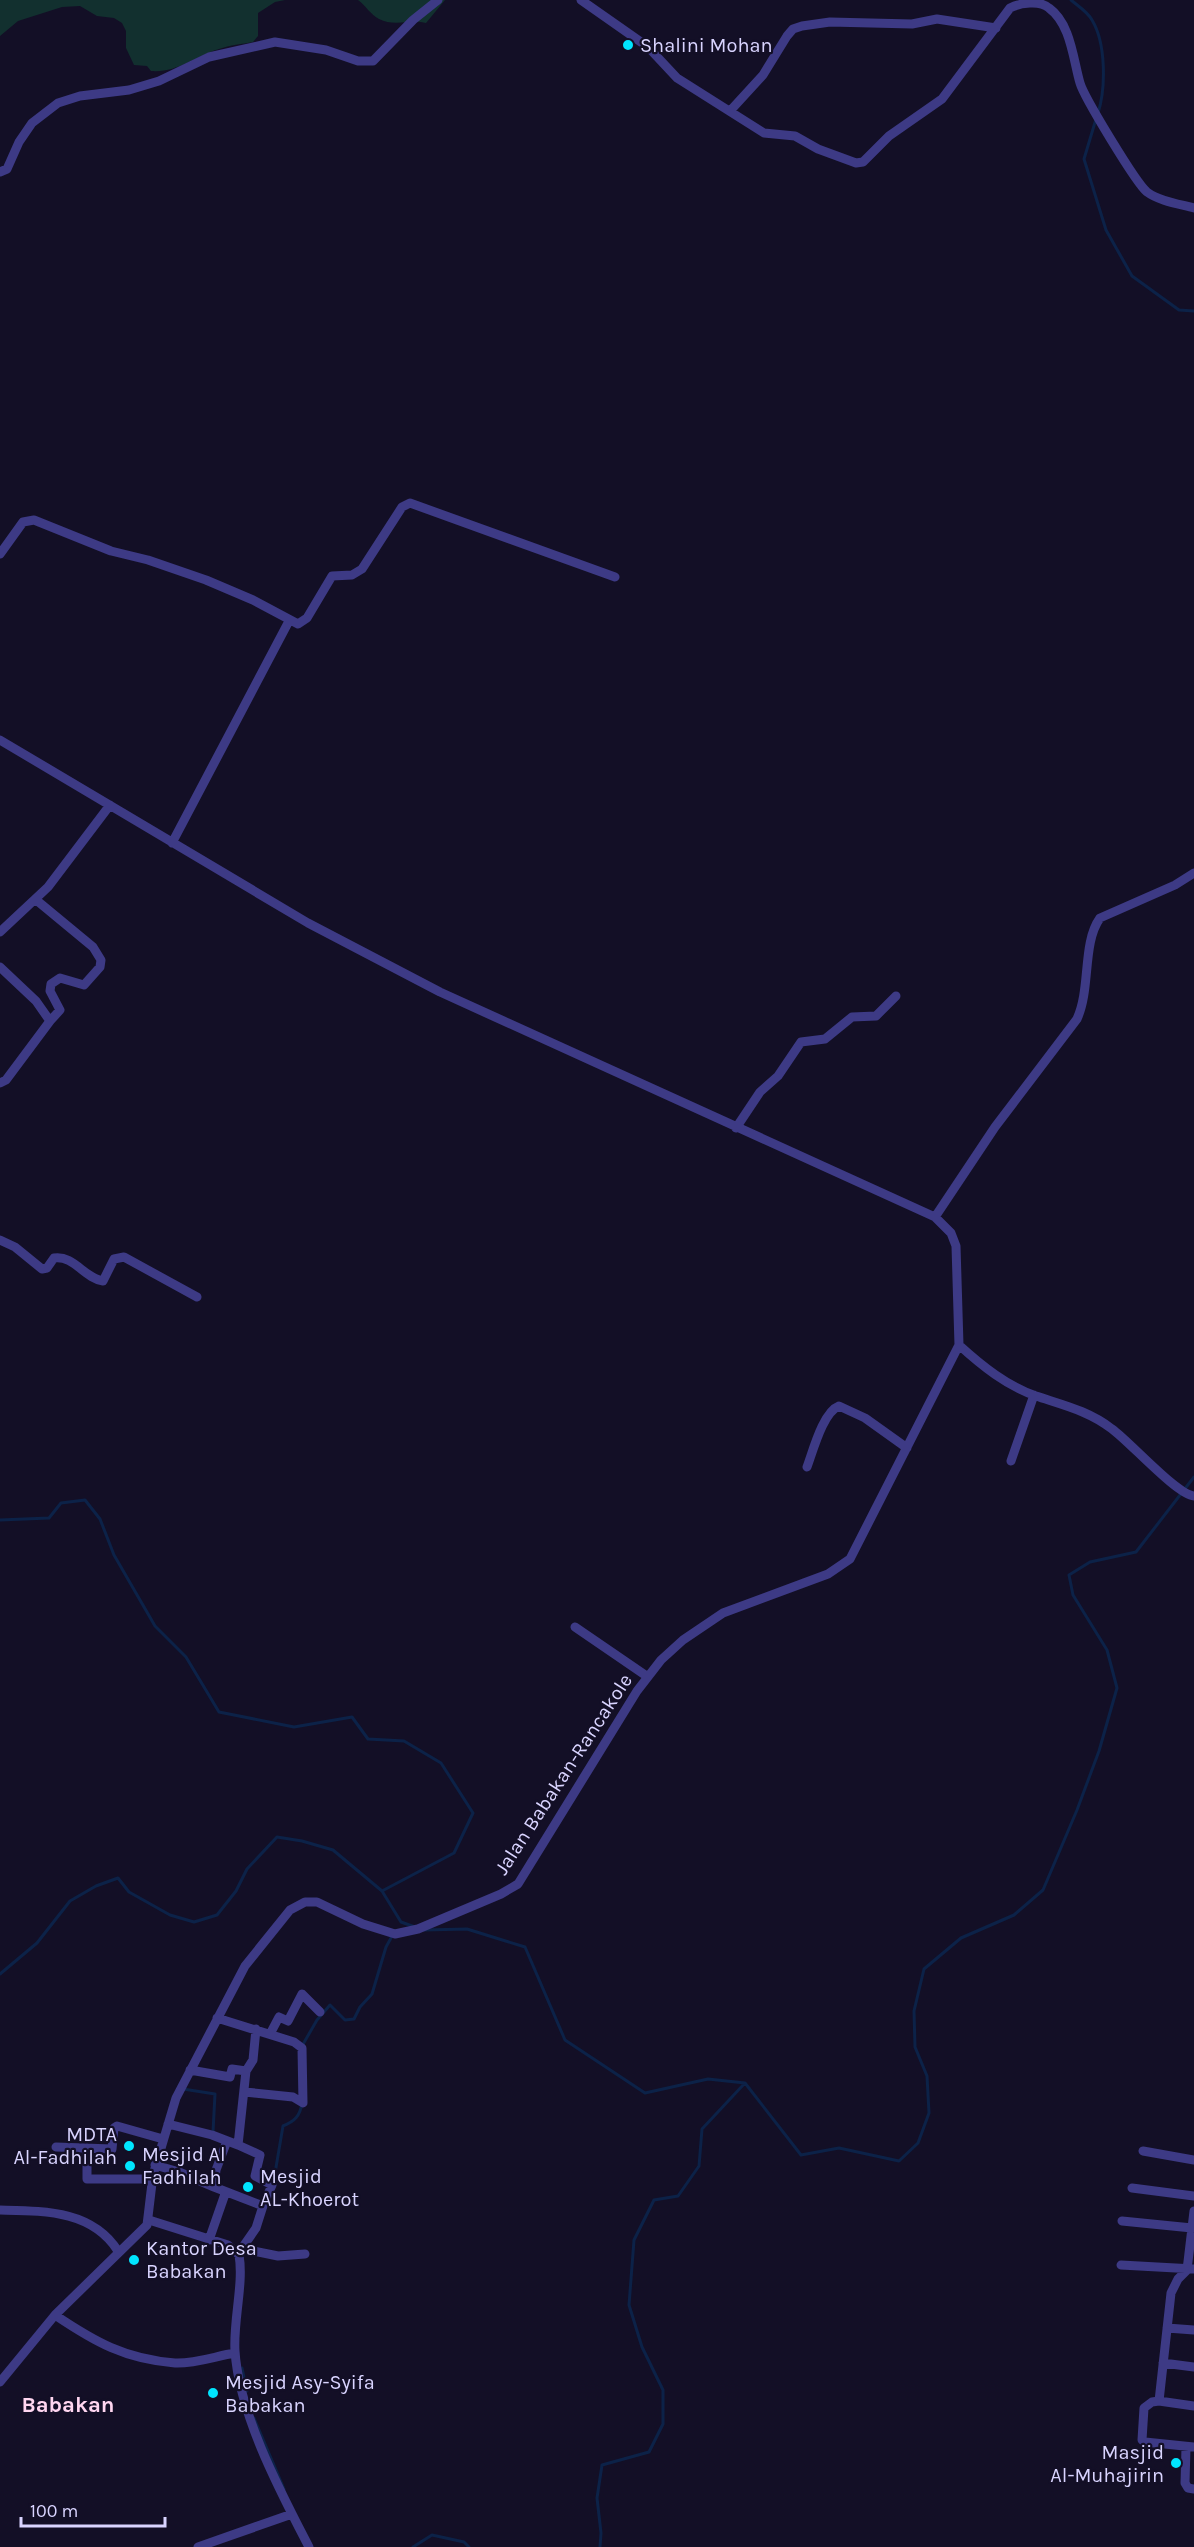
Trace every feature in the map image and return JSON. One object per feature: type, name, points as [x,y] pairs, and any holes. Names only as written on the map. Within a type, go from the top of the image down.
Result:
[{"type":"street","points":[[0,172],[7,169],[19,142],[32,123],[58,103],[80,96],[136,88],[159,81],[209,57],[275,42],[326,50],[358,61],[373,61],[413,20],[438,0]]},
{"type":"street","points":[[581,0],[648,47],[677,78],[764,133],[795,136],[818,150],[849,163],[863,162],[889,136],[942,99],[1010,8],[1041,4],[1051,9],[1073,49],[1081,85],[1146,191],[1194,208]]},
{"type":"street","points":[[730,111],[763,75],[793,29],[830,22],[890,25],[937,19],[996,28]]},
{"type":"street","points":[[0,555],[23,522],[34,520],[111,551],[148,560],[206,580],[253,600],[298,624],[308,618],[332,576],[358,573],[402,507],[410,503],[615,577]]},
{"type":"street","points":[[172,843],[289,621]]},
{"type":"street","points":[[0,740],[308,923],[440,992],[935,1218],[945,1225],[956,1246],[959,1345],[1000,1378],[1034,1395],[1074,1407],[1112,1428],[1175,1485],[1190,1495]]},
{"type":"street","points":[[0,932],[48,887],[110,805]]},
{"type":"street","points":[[935,1218],[995,1127],[1077,1019],[1082,1008],[1092,944],[1100,918],[1175,885],[1194,873]]},
{"type":"street","points":[[0,1083],[6,1080],[60,1010],[50,991],[51,984],[60,978],[84,985],[100,967],[101,960],[93,947],[35,899]]},
{"type":"street","points":[[0,967],[36,1001],[50,1021]]},
{"type":"street","points":[[735,1128],[760,1092],[778,1076],[801,1042],[825,1039],[852,1017],[876,1016],[896,996]]},
{"type":"street","points":[[0,1240],[15,1247],[42,1269],[47,1268],[54,1258],[60,1257],[74,1264],[95,1280],[103,1281],[114,1259],[124,1257],[197,1297]]},
{"type":"street","name":"Jalan Babakan-Rancakole","points":[[149,2220],[155,2165],[176,2098],[245,1966],[290,1910],[300,1904],[310,1902],[323,1904],[363,1924],[390,1934],[420,1928],[501,1894],[518,1884],[648,1677],[661,1660],[683,1640],[723,1613],[828,1574],[850,1559],[959,1345]]},
{"type":"street","points":[[1011,1461],[1034,1395]]},
{"type":"street","points":[[807,1467],[822,1425],[834,1408],[839,1406],[865,1418],[907,1448]]},
{"type":"street","points":[[575,1627],[648,1677]]},
{"type":"street","points":[[270,2034],[279,2017],[288,2021],[302,1994],[320,2012]]},
{"type":"street","points":[[219,2019],[256,2029],[301,2048],[303,2103],[293,2097],[245,2092]]},
{"type":"street","points":[[238,2145],[246,2071],[253,2060],[256,2029]]},
{"type":"street","points":[[190,2070],[230,2077],[232,2069],[246,2071]]},
{"type":"street","points":[[168,2124],[227,2141],[260,2155],[255,2176],[272,2185],[256,2228],[240,2251],[235,2353],[247,2408],[268,2463],[309,2547]]},
{"type":"street","points":[[56,2147],[111,2149],[114,2128],[117,2126],[163,2139]]},
{"type":"street","points":[[214,2187],[216,2170],[227,2141]]},
{"type":"street","points":[[87,2148],[87,2179],[152,2179]]},
{"type":"street","points":[[1143,2151],[1194,2160]]},
{"type":"street","points":[[155,2165],[179,2172],[225,2194],[263,2206]]},
{"type":"street","points":[[1132,2188],[1194,2196]]},
{"type":"street","points":[[209,2240],[225,2194]]},
{"type":"street","points":[[0,2210],[35,2211],[79,2217],[97,2227],[118,2251]]},
{"type":"street","points":[[1159,2401],[1173,2286],[1191,2269],[1194,2211]]},
{"type":"street","points":[[0,2382],[55,2315],[141,2231],[149,2220],[228,2245],[240,2251],[278,2256],[305,2254]]},
{"type":"street","points":[[1122,2221],[1192,2228]]},
{"type":"street","points":[[1120,2265],[1191,2269]]},
{"type":"street","points":[[55,2315],[97,2343],[128,2354],[174,2363],[235,2353]]},
{"type":"street","points":[[1167,2328],[1194,2331]]},
{"type":"street","points":[[1163,2363],[1194,2367]]},
{"type":"street","points":[[1194,2406],[1152,2402],[1144,2408],[1142,2440],[1190,2447],[1185,2483],[1188,2488],[1194,2489]]},
{"type":"street","points":[[198,2547],[292,2514]]},
{"type":"green space","points":[[0,0],[285,0],[275,2],[258,13],[258,36],[253,42],[211,52],[178,67],[151,71],[147,66],[134,65],[126,48],[126,31],[122,23],[114,18],[97,16],[80,6],[62,7],[18,21],[0,36]]},
{"type":"green space","points":[[358,0],[445,0],[426,23],[397,23],[379,19]]},
{"type":"waterway","points":[[1071,0],[1090,17],[1100,41],[1103,79],[1098,113]]},
{"type":"waterway","points":[[1096,119],[1084,159],[1106,230],[1132,276],[1179,310],[1194,311]]},
{"type":"waterway","points":[[424,1930],[467,1929],[525,1947],[565,2040],[645,2093],[708,2079],[745,2083],[801,2155],[839,2148],[899,2161],[918,2143],[929,2113],[927,2076],[915,2047],[914,2011],[924,1969],[961,1938],[1014,1915],[1043,1890],[1099,1751],[1117,1688],[1107,1650],[1073,1595],[1069,1575],[1090,1562],[1136,1552],[1194,1477]]},
{"type":"waterway","points":[[0,1520],[49,1518],[61,1503],[85,1500],[100,1519],[114,1555],[155,1626],[186,1657],[219,1712],[294,1727],[352,1717],[368,1739],[404,1741],[441,1763],[473,1813],[454,1853],[382,1891]]},
{"type":"waterway","points":[[0,1974],[37,1943],[70,1901],[96,1886],[118,1878],[129,1892],[170,1915],[194,1922],[217,1915],[236,1891],[247,1869],[277,1837],[333,1850],[382,1891],[401,1922],[415,1927]]},
{"type":"waterway","points":[[302,2046],[317,2020],[330,2005],[345,2020],[354,2019],[360,2007],[372,1994],[386,1947],[391,1938]]},
{"type":"waterway","points":[[600,2547],[601,2533],[597,2498],[602,2465],[649,2452],[663,2424],[663,2390],[642,2347],[629,2305],[634,2240],[654,2200],[678,2196],[699,2166],[702,2129],[745,2083]]},
{"type":"waterway","points":[[183,2089],[215,2094],[213,2132]]},
{"type":"waterway","points":[[273,2185],[283,2126],[296,2118],[302,2103]]},
{"type":"waterway","points":[[242,2368],[247,2391]]},
{"type":"waterway","points":[[254,2418],[284,2489]]},
{"type":"waterway","points":[[413,2547],[432,2535],[464,2542],[469,2547]]},
{"type":"place","name":"Shalini Mohan","points":[[628,45]]},
{"type":"place","name":"MDTA Al-Fadhilah","points":[[129,2146]]},
{"type":"place","name":"Mesjid Al Fadhilah","points":[[130,2166]]},
{"type":"place","name":"Mesjid AL-Khoerot","points":[[248,2187]]},
{"type":"place","name":"Kantor Desa Babakan","points":[[134,2260]]},
{"type":"place","name":"Mesjid Asy-Syifa Babakan","points":[[213,2393]]},
{"type":"place","name":"Masjid Al-Muhajirin","points":[[1176,2463]]},
{"type":"district","name":"Babakan","points":[[68,2404]]}]
